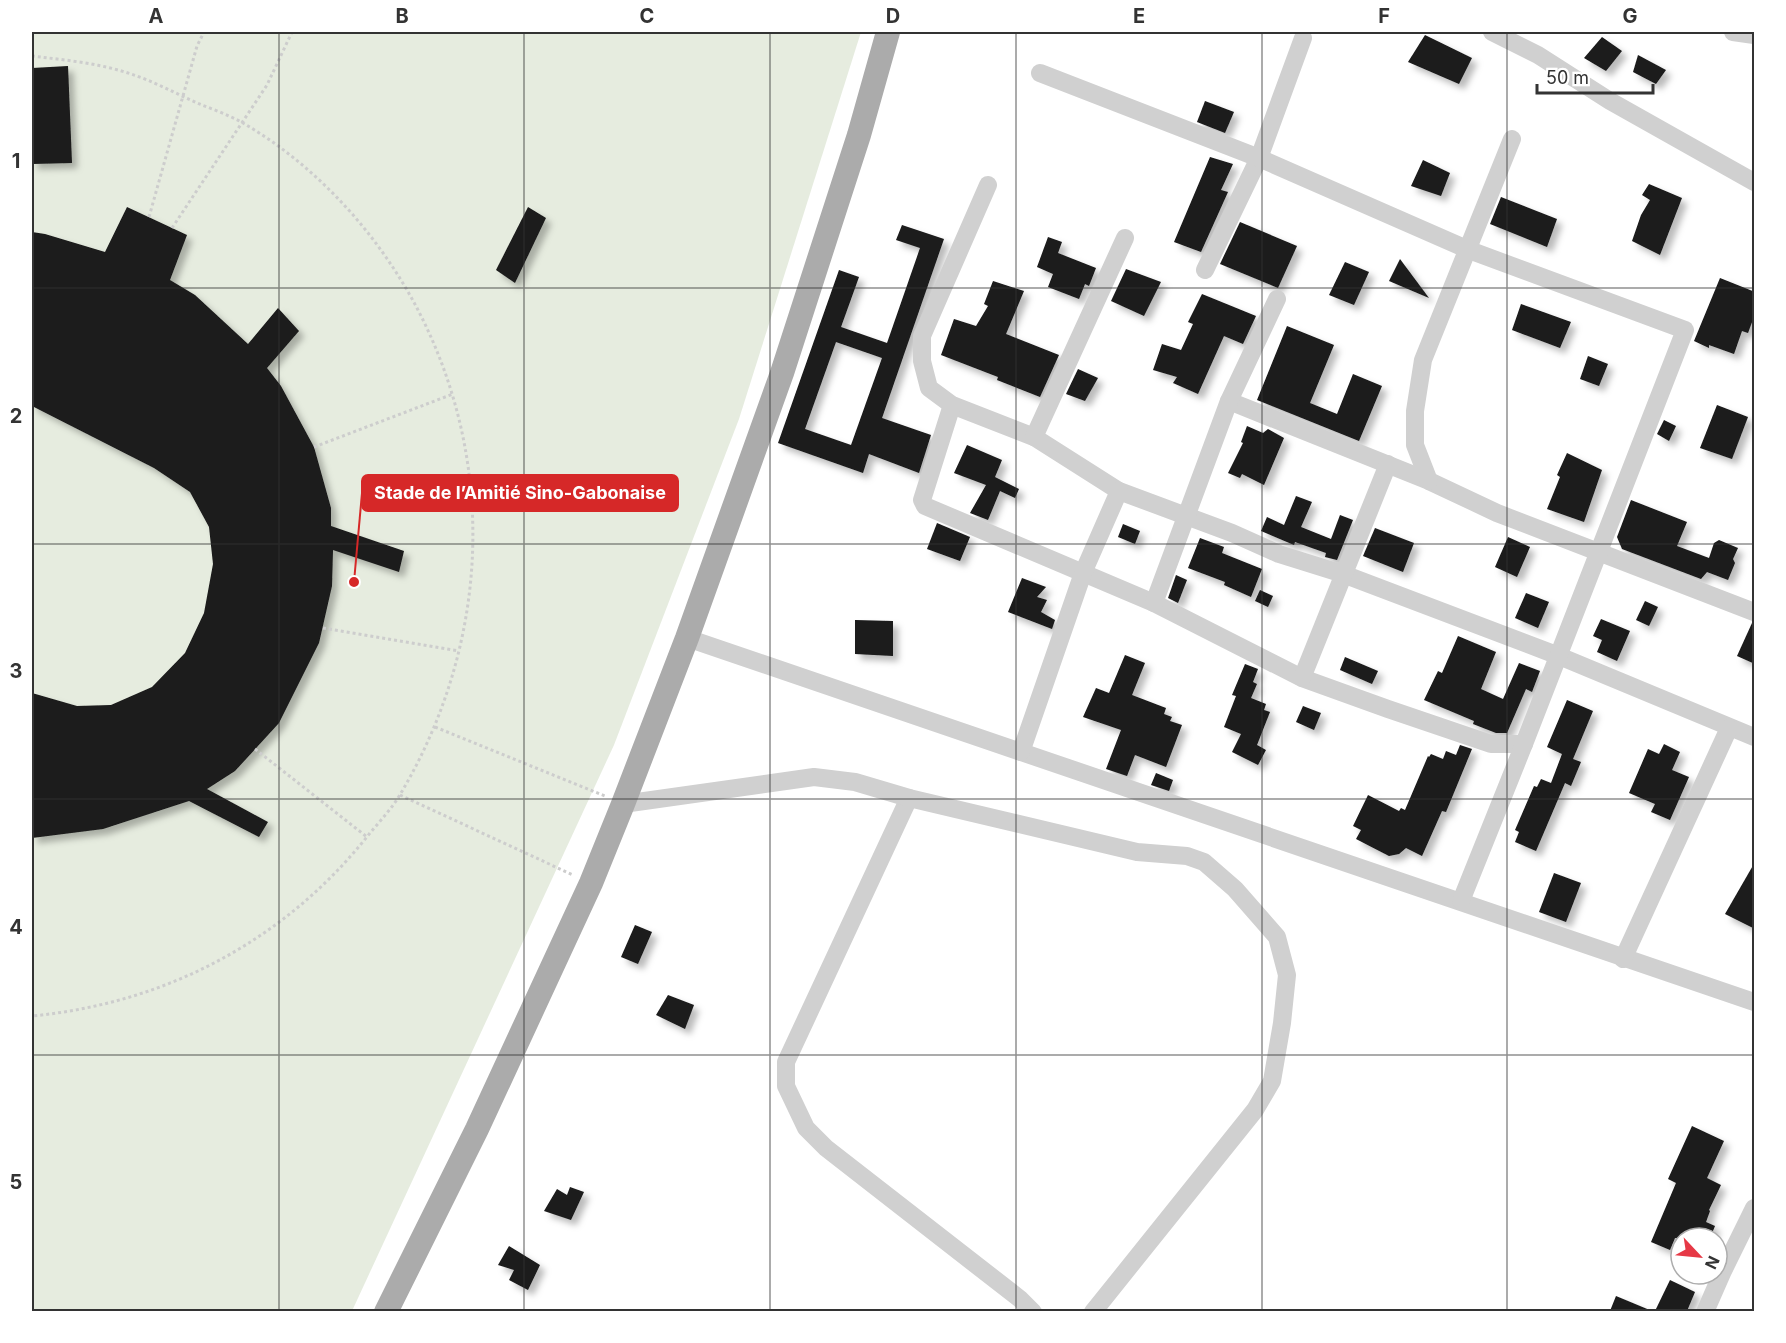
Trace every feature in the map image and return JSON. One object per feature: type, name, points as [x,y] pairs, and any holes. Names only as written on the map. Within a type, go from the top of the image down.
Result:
[{"type":"main road","points":[[387,1311],[477,1129],[591,883],[623,804],[687,638],[782,373],[859,135],[888,32]]},
{"type":"street","points":[[1492,32],[1538,55],[1610,101],[1755,182]]},
{"type":"street","points":[[1733,32],[1755,35]]},
{"type":"street","points":[[1205,270],[1259,158],[1303,38]]},
{"type":"street","points":[[1040,73],[1259,158],[1469,250],[1685,330],[1560,656],[1461,901]]},
{"type":"street","points":[[1429,481],[1415,444],[1415,411],[1424,360],[1512,139]]},
{"type":"street","points":[[988,185],[922,336],[922,361],[928,388],[952,405],[1034,437],[1119,490],[1187,518],[1232,533],[1279,554],[1343,574],[1560,656],[1755,737]]},
{"type":"street","points":[[1034,437],[1125,238]]},
{"type":"street","points":[[1154,603],[1229,401],[1277,299]]},
{"type":"street","points":[[1229,401],[1429,481],[1497,513],[1755,612]]},
{"type":"street","points":[[952,405],[922,500],[925,506],[1154,603],[1302,678],[1491,744],[1524,744]]},
{"type":"street","points":[[1302,678],[1388,464]]},
{"type":"street","points":[[1022,752],[1083,573],[1119,490]]},
{"type":"street","points":[[687,638],[1461,901],[1623,959],[1755,1002]]},
{"type":"street","points":[[1623,959],[1729,728]]},
{"type":"street","points":[[623,804],[814,777],[855,782],[909,798],[1137,852],[1187,856],[1204,862],[1222,876],[1277,937],[1287,975],[1272,1081],[1255,1110],[1093,1311]]},
{"type":"street","points":[[909,798],[786,1062],[786,1086],[806,1128],[826,1148],[1033,1311]]},
{"type":"street","points":[[1705,1311],[1755,1208]]},
{"type":"path","points":[[149,217],[197,46],[204,32]]},
{"type":"path","points":[[172,228],[267,85],[292,32]]},
{"type":"path","points":[[32,56],[74,61],[130,73],[242,123],[290,156],[334,194],[373,238],[406,286],[433,339],[453,394],[467,451],[474,509],[473,568],[465,626],[451,683],[435,727],[400,795],[352,856],[306,902],[254,941],[197,973],[136,996],[73,1012],[32,1016]]},
{"type":"path","points":[[314,447],[453,394]]},
{"type":"path","points":[[323,628],[459,651]]},
{"type":"path","points":[[435,727],[623,804]]},
{"type":"path","points":[[255,749],[367,837]]},
{"type":"path","points":[[400,795],[591,883]]},
{"type":"shaded area","points":[[32,32],[861,32],[739,419],[614,745],[352,1311],[32,1311]]},
{"type":"building","points":[[1425,35],[1472,58],[1459,84],[1408,62]]},
{"type":"building","points":[[1602,37],[1622,51],[1606,71],[1584,58]]},
{"type":"building","points":[[1638,55],[1666,70],[1656,84],[1633,72]]},
{"type":"building","points":[[68,66],[72,163],[32,164],[32,68]]},
{"type":"building","points":[[1205,101],[1234,112],[1225,133],[1197,122]]},
{"type":"building","points":[[1210,157],[1233,164],[1221,190],[1228,192],[1201,252],[1174,242]]},
{"type":"building","points":[[1423,160],[1450,173],[1441,196],[1411,186]]},
{"type":"building","points":[[1649,184],[1682,198],[1660,255],[1632,241],[1641,215],[1650,200],[1642,195]]},
{"type":"building","points":[[1501,197],[1557,219],[1547,247],[1490,224]]},
{"type":"building","points":[[127,207],[187,235],[170,280],[195,295],[248,344],[278,308],[299,331],[267,368],[281,386],[314,447],[331,508],[331,526],[404,551],[399,572],[333,550],[332,586],[319,643],[279,723],[235,771],[207,789],[268,822],[259,837],[189,801],[103,829],[32,838],[32,693],[77,706],[111,705],[152,687],[185,653],[204,613],[213,564],[209,527],[190,492],[154,468],[32,406],[32,232],[105,252]]},
{"type":"building","points":[[528,207],[546,218],[515,283],[496,270]]},
{"type":"building","points":[[1240,222],[1297,246],[1278,288],[1220,264]]},
{"type":"building","points":[[902,225],[944,239],[882,418],[931,435],[919,473],[869,454],[863,473],[778,443],[839,270],[859,277],[841,327],[887,343],[920,248],[896,240]],"holes":[[[836,342],[882,358],[851,445],[805,429]]]},
{"type":"building","points":[[1048,237],[1062,242],[1058,253],[1096,268],[1089,286],[1085,284],[1079,299],[1048,287],[1053,274],[1037,267]]},
{"type":"building","points":[[1400,259],[1429,298],[1389,281]]},
{"type":"building","points":[[1345,262],[1369,272],[1354,305],[1329,295]]},
{"type":"building","points":[[1126,269],[1161,282],[1144,316],[1111,301]]},
{"type":"building","points":[[1720,278],[1755,292],[1755,314],[1748,333],[1742,331],[1734,354],[1709,345],[1709,348],[1694,341]]},
{"type":"building","points":[[993,281],[1024,291],[1006,334],[1059,355],[1040,397],[997,380],[998,377],[941,355],[954,319],[976,326],[988,306],[984,304]]},
{"type":"building","points":[[1202,294],[1256,316],[1243,344],[1224,336],[1198,394],[1173,383],[1177,377],[1153,370],[1162,344],[1181,350],[1193,324],[1188,322]]},
{"type":"building","points":[[1521,304],[1571,322],[1560,348],[1512,330]]},
{"type":"building","points":[[1287,326],[1334,345],[1310,403],[1337,414],[1353,374],[1382,386],[1359,441],[1257,400]]},
{"type":"building","points":[[1588,356],[1608,364],[1599,386],[1580,379]]},
{"type":"building","points":[[1078,369],[1098,378],[1085,401],[1066,394]]},
{"type":"building","points":[[1717,405],[1748,417],[1732,459],[1700,448]]},
{"type":"building","points":[[1664,420],[1676,426],[1669,441],[1657,434]]},
{"type":"building","points":[[1247,426],[1263,433],[1268,429],[1284,438],[1264,485],[1242,474],[1240,478],[1228,473],[1243,443],[1241,442]]},
{"type":"building","points":[[967,445],[1002,460],[995,477],[1019,489],[1015,498],[1000,491],[988,520],[970,513],[986,485],[954,473]]},
{"type":"building","points":[[1567,453],[1602,470],[1584,522],[1547,509],[1560,477],[1557,475]]},
{"type":"building","points":[[1296,496],[1312,502],[1301,527],[1331,539],[1340,515],[1353,520],[1337,560],[1325,557],[1326,553],[1295,542],[1294,545],[1261,531],[1267,517],[1284,525]]},
{"type":"building","points":[[1631,500],[1687,522],[1677,546],[1709,558],[1714,543],[1719,540],[1738,548],[1728,580],[1707,572],[1701,579],[1622,549],[1617,537]]},
{"type":"building","points":[[937,523],[970,537],[960,561],[927,549]]},
{"type":"building","points":[[1123,524],[1140,531],[1135,544],[1118,537]]},
{"type":"building","points":[[1375,528],[1414,543],[1403,572],[1363,556]]},
{"type":"building","points":[[1508,537],[1530,547],[1517,577],[1495,567]]},
{"type":"building","points":[[1200,538],[1224,547],[1222,553],[1262,569],[1251,597],[1224,585],[1225,582],[1188,568]]},
{"type":"building","points":[[1176,575],[1187,580],[1178,603],[1168,598]]},
{"type":"building","points":[[1022,578],[1046,587],[1037,597],[1047,600],[1041,612],[1055,620],[1052,629],[1008,612]]},
{"type":"building","points":[[1260,590],[1273,596],[1268,607],[1255,601]]},
{"type":"building","points":[[1526,593],[1549,602],[1538,628],[1515,618]]},
{"type":"building","points":[[1645,601],[1658,607],[1649,626],[1636,620]]},
{"type":"building","points":[[1601,619],[1630,631],[1617,661],[1597,652],[1602,640],[1593,636]]},
{"type":"building","points":[[855,620],[893,621],[893,656],[855,654]]},
{"type":"building","points":[[1752,623],[1755,623],[1755,664],[1737,656]]},
{"type":"building","points":[[1458,636],[1496,652],[1481,689],[1503,699],[1519,663],[1540,671],[1532,692],[1526,689],[1507,733],[1496,733],[1473,724],[1474,721],[1424,700],[1438,671],[1442,673]]},
{"type":"building","points":[[1125,655],[1145,663],[1132,695],[1166,708],[1164,714],[1172,717],[1170,721],[1182,725],[1166,767],[1135,755],[1127,776],[1106,769],[1121,730],[1083,717],[1096,688],[1109,693]]},
{"type":"building","points":[[1345,657],[1378,671],[1372,684],[1340,670]]},
{"type":"building","points":[[1245,664],[1258,669],[1253,682],[1257,684],[1251,698],[1266,704],[1264,710],[1270,712],[1257,745],[1266,750],[1258,765],[1232,752],[1241,734],[1224,727],[1236,696],[1232,695]]},
{"type":"building","points":[[1567,700],[1593,711],[1573,759],[1581,762],[1571,786],[1565,783],[1536,851],[1515,842],[1519,832],[1515,830],[1534,786],[1537,787],[1541,779],[1551,783],[1562,754],[1547,747]]},
{"type":"building","points":[[1303,706],[1321,713],[1314,730],[1296,722]]},
{"type":"building","points":[[1664,744],[1680,752],[1672,770],[1689,777],[1670,820],[1651,812],[1655,804],[1629,793],[1648,749],[1659,754]]},
{"type":"building","points":[[1460,745],[1472,749],[1446,812],[1442,811],[1422,856],[1406,848],[1399,854],[1389,856],[1356,839],[1361,830],[1353,826],[1368,795],[1399,811],[1401,808],[1405,810],[1428,756],[1431,754],[1443,759],[1446,751],[1456,755]]},
{"type":"building","points":[[1156,773],[1173,780],[1169,791],[1151,785]]},
{"type":"building","points":[[1755,862],[1755,929],[1725,914]]},
{"type":"building","points":[[1554,873],[1581,883],[1566,922],[1539,912]]},
{"type":"building","points":[[635,925],[652,932],[638,964],[621,957]]},
{"type":"building","points":[[668,995],[694,1005],[685,1029],[656,1015]]},
{"type":"building","points":[[1692,1126],[1724,1141],[1707,1178],[1721,1185],[1706,1222],[1715,1226],[1669,1226],[1669,1250],[1651,1242],[1676,1183],[1668,1179]]},
{"type":"building","points":[[570,1187],[584,1192],[571,1220],[544,1211],[557,1189],[567,1195]]},
{"type":"building","points":[[509,1246],[540,1265],[528,1290],[509,1280],[514,1270],[498,1265]]},
{"type":"building","points":[[1669,1282],[1669,1286],[1682,1286],[1695,1292],[1687,1311],[1655,1311]]},
{"type":"building","points":[[1616,1296],[1652,1311],[1610,1311]]},
{"type":"place","name":"Stade de l’Amitié Sino-Gabonaise","points":[[354,582]]}]
